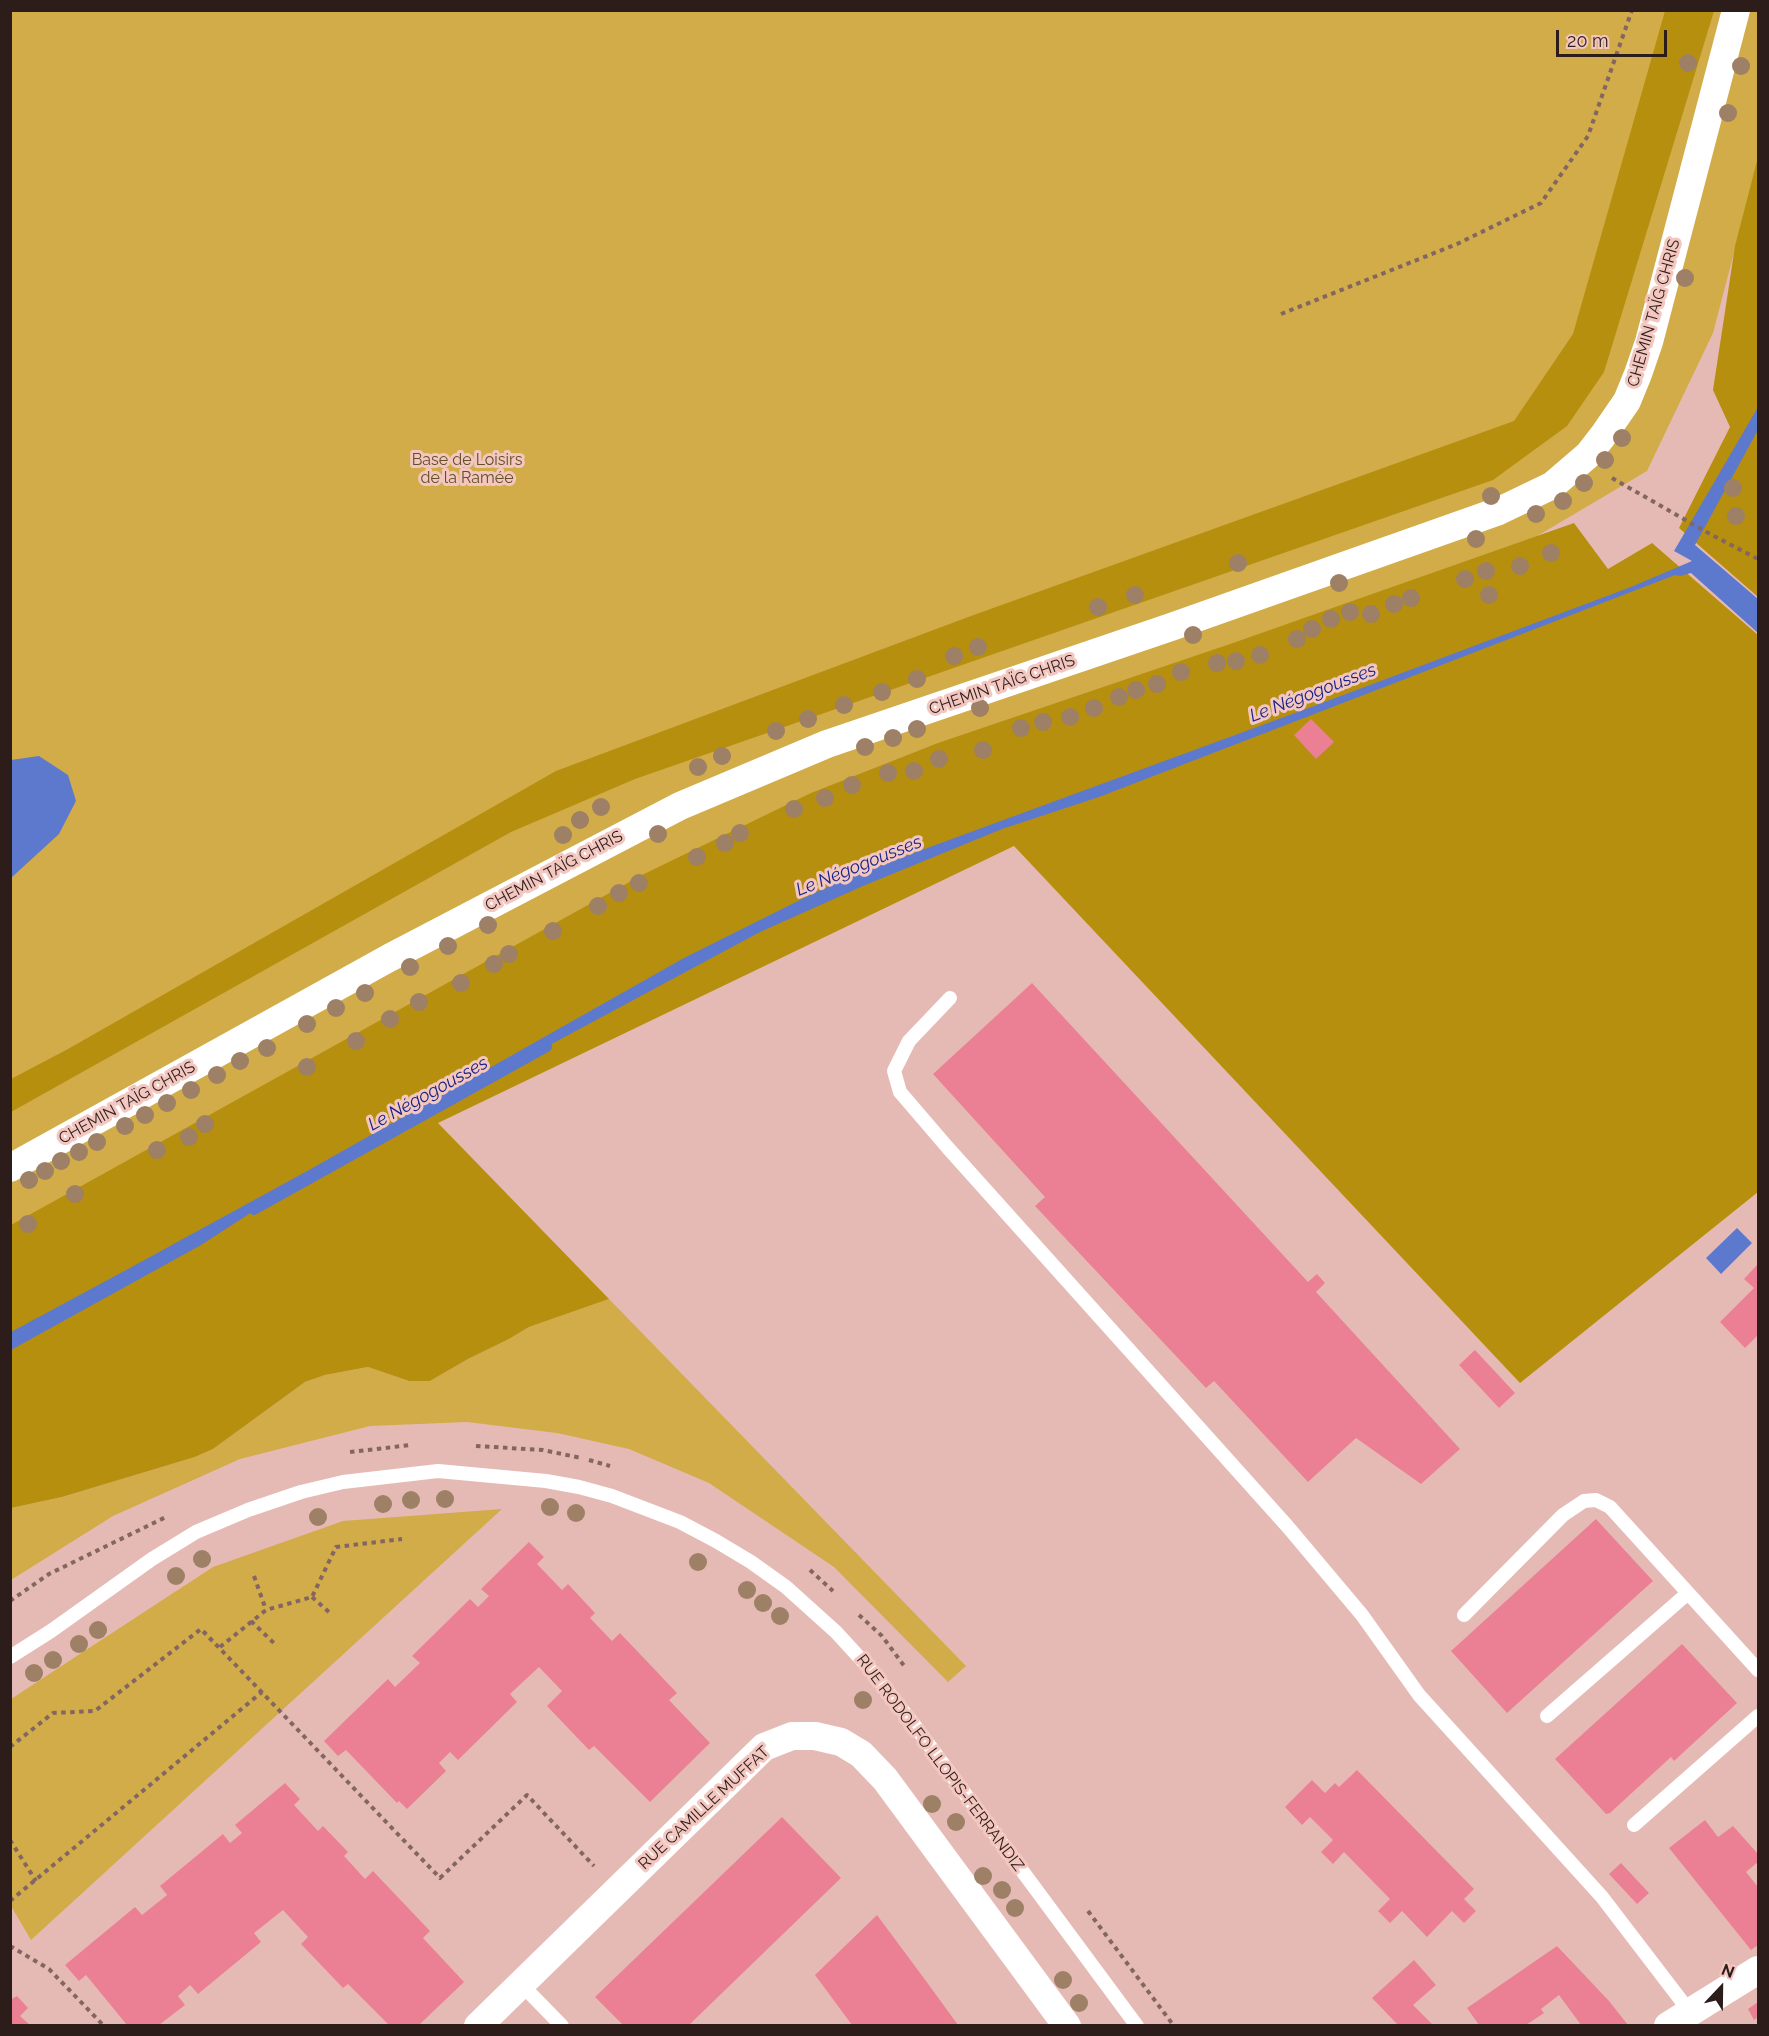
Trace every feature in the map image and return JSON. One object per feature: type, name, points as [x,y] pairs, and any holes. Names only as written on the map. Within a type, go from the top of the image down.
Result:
[{"type":"street","name":"CHEMIN TAÏG CHRIS","points":[[10,1168],[389,957],[680,806],[827,744],[1171,627],[1487,515],[1553,485],[1588,455],[1605,433],[1627,401],[1638,374],[1736,10]]},
{"type":"street","name":"RUE CAMILLE MUFFAT","points":[[478,2025],[764,1747],[792,1736],[815,1736],[841,1742],[861,1754],[885,1779],[1067,2025]]},
{"type":"street","points":[[1679,2019],[1758,1970]]},
{"type":"lane","points":[[950,998],[909,1041],[894,1071],[900,1092],[1288,1527],[1362,1616],[1419,1695],[1602,1897],[1679,2019]]},
{"type":"lane","name":"RUE RODOLFO LLOPIS-FERRANDIZ","points":[[10,1657],[51,1631],[152,1559],[196,1532],[248,1510],[301,1492],[343,1482],[438,1471],[480,1473],[546,1481],[612,1496],[680,1522],[742,1557],[786,1587],[836,1632],[869,1668],[912,1722],[1137,2025]]},
{"type":"lane","points":[[1464,1615],[1563,1515],[1584,1501],[1596,1500],[1610,1507],[1758,1670]]},
{"type":"lane","points":[[1547,1716],[1688,1593]]},
{"type":"lane","points":[[1634,1825],[1758,1716]]},
{"type":"lane","points":[[521,1984],[562,2025]]},
{"type":"path","points":[[1281,314],[1457,244],[1541,202],[1588,136],[1632,10]]},
{"type":"path","points":[[1610,476],[1758,559]]},
{"type":"path","points":[[342,1454],[419,1445]]},
{"type":"path","points":[[468,1445],[543,1450],[612,1466]]},
{"type":"path","points":[[10,1601],[50,1574],[174,1513]]},
{"type":"path","points":[[220,1647],[266,1610],[312,1597],[336,1547],[402,1539]]},
{"type":"path","points":[[806,1568],[841,1598]]},
{"type":"path","points":[[254,1576],[266,1610]]},
{"type":"path","points":[[312,1597],[328,1612]]},
{"type":"path","points":[[857,1613],[882,1636],[910,1674]]},
{"type":"path","points":[[251,1621],[277,1646]]},
{"type":"path","points":[[10,1747],[53,1713],[95,1711],[201,1629],[440,1878],[527,1796],[618,1890]]},
{"type":"path","points":[[10,1901],[262,1692]]},
{"type":"path","points":[[10,1840],[36,1881]]},
{"type":"path","points":[[1081,1902],[1174,2025]]},
{"type":"path","points":[[10,1946],[49,1969],[104,2025]]},
{"type":"green space","name":"Base de Loisirs de la Ramée","points":[[11,11],[1758,11],[1758,161],[1713,333],[1647,471],[1527,542],[11,1232]]},
{"type":"green space","points":[[609,1299],[966,1666],[948,1682],[834,1567],[709,1483],[629,1449],[557,1433],[467,1422],[370,1426],[240,1459],[113,1516],[11,1580],[11,1508],[62,1497],[195,1457],[213,1449],[305,1382],[325,1375],[368,1367],[409,1381],[430,1381],[529,1327]]},
{"type":"green space","points":[[502,1509],[31,1940],[11,1906],[11,1699],[213,1567],[343,1521]]},
{"type":"shaded area","points":[[1665,11],[1714,11],[1604,372],[1567,426],[1493,480],[635,779],[511,832],[11,1112],[11,1079],[68,1049],[556,771],[971,616],[1514,421],[1573,334]]},
{"type":"shaded area","points":[[1758,157],[1758,597],[1679,528],[1730,427],[1713,390],[1735,246]]},
{"type":"shaded area","points":[[1574,523],[1608,569],[1652,543],[1758,635],[1758,1192],[1520,1383],[1014,846],[438,1123],[609,1299],[529,1327],[430,1381],[409,1381],[368,1367],[325,1375],[305,1382],[213,1449],[195,1457],[62,1497],[11,1508],[11,1225],[642,875],[811,793],[938,743],[1233,643]]},
{"type":"water","points":[[1758,407],[1758,430],[1695,545],[1758,599],[1758,633],[1691,573],[1675,575],[1099,797],[1002,829],[863,886],[760,932],[520,1061],[266,1203],[201,1245],[11,1350],[11,1332],[309,1170],[684,958],[806,897],[849,877],[1306,709],[1631,587],[1692,561],[1674,551]]},
{"type":"water","points":[[39,756],[68,775],[76,801],[59,834],[11,878],[11,760]]},
{"type":"water","points":[[1737,1228],[1752,1243],[1721,1274],[1706,1258]]},
{"type":"building","points":[[1311,719],[1334,742],[1316,759],[1294,735]]},
{"type":"building","points":[[1032,983],[1308,1282],[1317,1274],[1325,1283],[1316,1292],[1460,1449],[1421,1484],[1356,1438],[1308,1482],[1214,1381],[1206,1388],[1035,1206],[1045,1197],[933,1074]]},
{"type":"building","points":[[1758,1264],[1758,1335],[1745,1348],[1720,1322],[1754,1288],[1744,1279]]},
{"type":"building","points":[[1475,1350],[1515,1393],[1499,1408],[1459,1365]]},
{"type":"building","points":[[1596,1519],[1653,1581],[1507,1713],[1451,1651]]},
{"type":"building","points":[[529,1542],[544,1557],[537,1564],[562,1590],[568,1584],[595,1613],[590,1618],[612,1641],[620,1633],[677,1693],[669,1700],[710,1743],[650,1802],[594,1746],[589,1750],[547,1706],[562,1691],[539,1667],[510,1694],[517,1702],[458,1760],[450,1752],[439,1763],[446,1771],[407,1809],[399,1801],[397,1803],[346,1750],[338,1756],[324,1741],[388,1679],[395,1687],[420,1663],[412,1656],[470,1599],[478,1607],[489,1596],[481,1589]]},
{"type":"building","points":[[1682,1644],[1737,1703],[1674,1761],[1671,1757],[1610,1813],[1606,1814],[1555,1759]]},
{"type":"building","points":[[1357,1770],[1474,1889],[1464,1899],[1476,1911],[1464,1923],[1452,1911],[1427,1937],[1402,1911],[1390,1923],[1378,1911],[1390,1899],[1344,1852],[1333,1864],[1321,1852],[1333,1840],[1310,1817],[1302,1825],[1285,1807],[1312,1780],[1325,1793],[1335,1783],[1339,1787]]},
{"type":"building","points":[[285,1783],[300,1799],[294,1805],[318,1831],[323,1826],[348,1852],[344,1856],[365,1879],[373,1871],[430,1931],[423,1938],[464,1982],[419,2025],[389,2025],[348,1984],[343,1988],[301,1944],[308,1937],[283,1910],[254,1933],[261,1942],[198,1994],[190,1985],[178,1996],[185,2005],[159,2025],[127,2025],[86,1975],[79,1981],[65,1965],[135,1907],[142,1915],[167,1895],[160,1886],[223,1834],[230,1843],[242,1833],[235,1825]]},
{"type":"building","points":[[782,1817],[841,1878],[689,2025],[623,2025],[595,1997]]},
{"type":"building","points":[[1705,1820],[1718,1837],[1733,1826],[1758,1854],[1758,1862],[1746,1872],[1758,1887],[1758,1945],[1751,1950],[1669,1848]]},
{"type":"building","points":[[1621,1863],[1649,1893],[1637,1904],[1609,1874]]},
{"type":"building","points":[[877,1915],[958,2025],[852,2025],[815,1975]]},
{"type":"building","points":[[1557,1946],[1609,2001],[1628,2025],[1581,2025],[1559,1995],[1541,2009],[1544,2013],[1526,2025],[1479,2025],[1467,2008]]},
{"type":"building","points":[[1414,1960],[1436,1985],[1413,2005],[1433,2025],[1398,2025],[1372,1998]]},
{"type":"building","points":[[17,1996],[28,2008],[20,2016],[30,2025],[10,2025],[10,2000]]},
{"type":"building","points":[[1758,2002],[1758,2017],[1754,2020],[1748,2009]]},
{"type":"waterway","name":"Le Négogousses","points":[[254,1210],[547,1047]]}]
